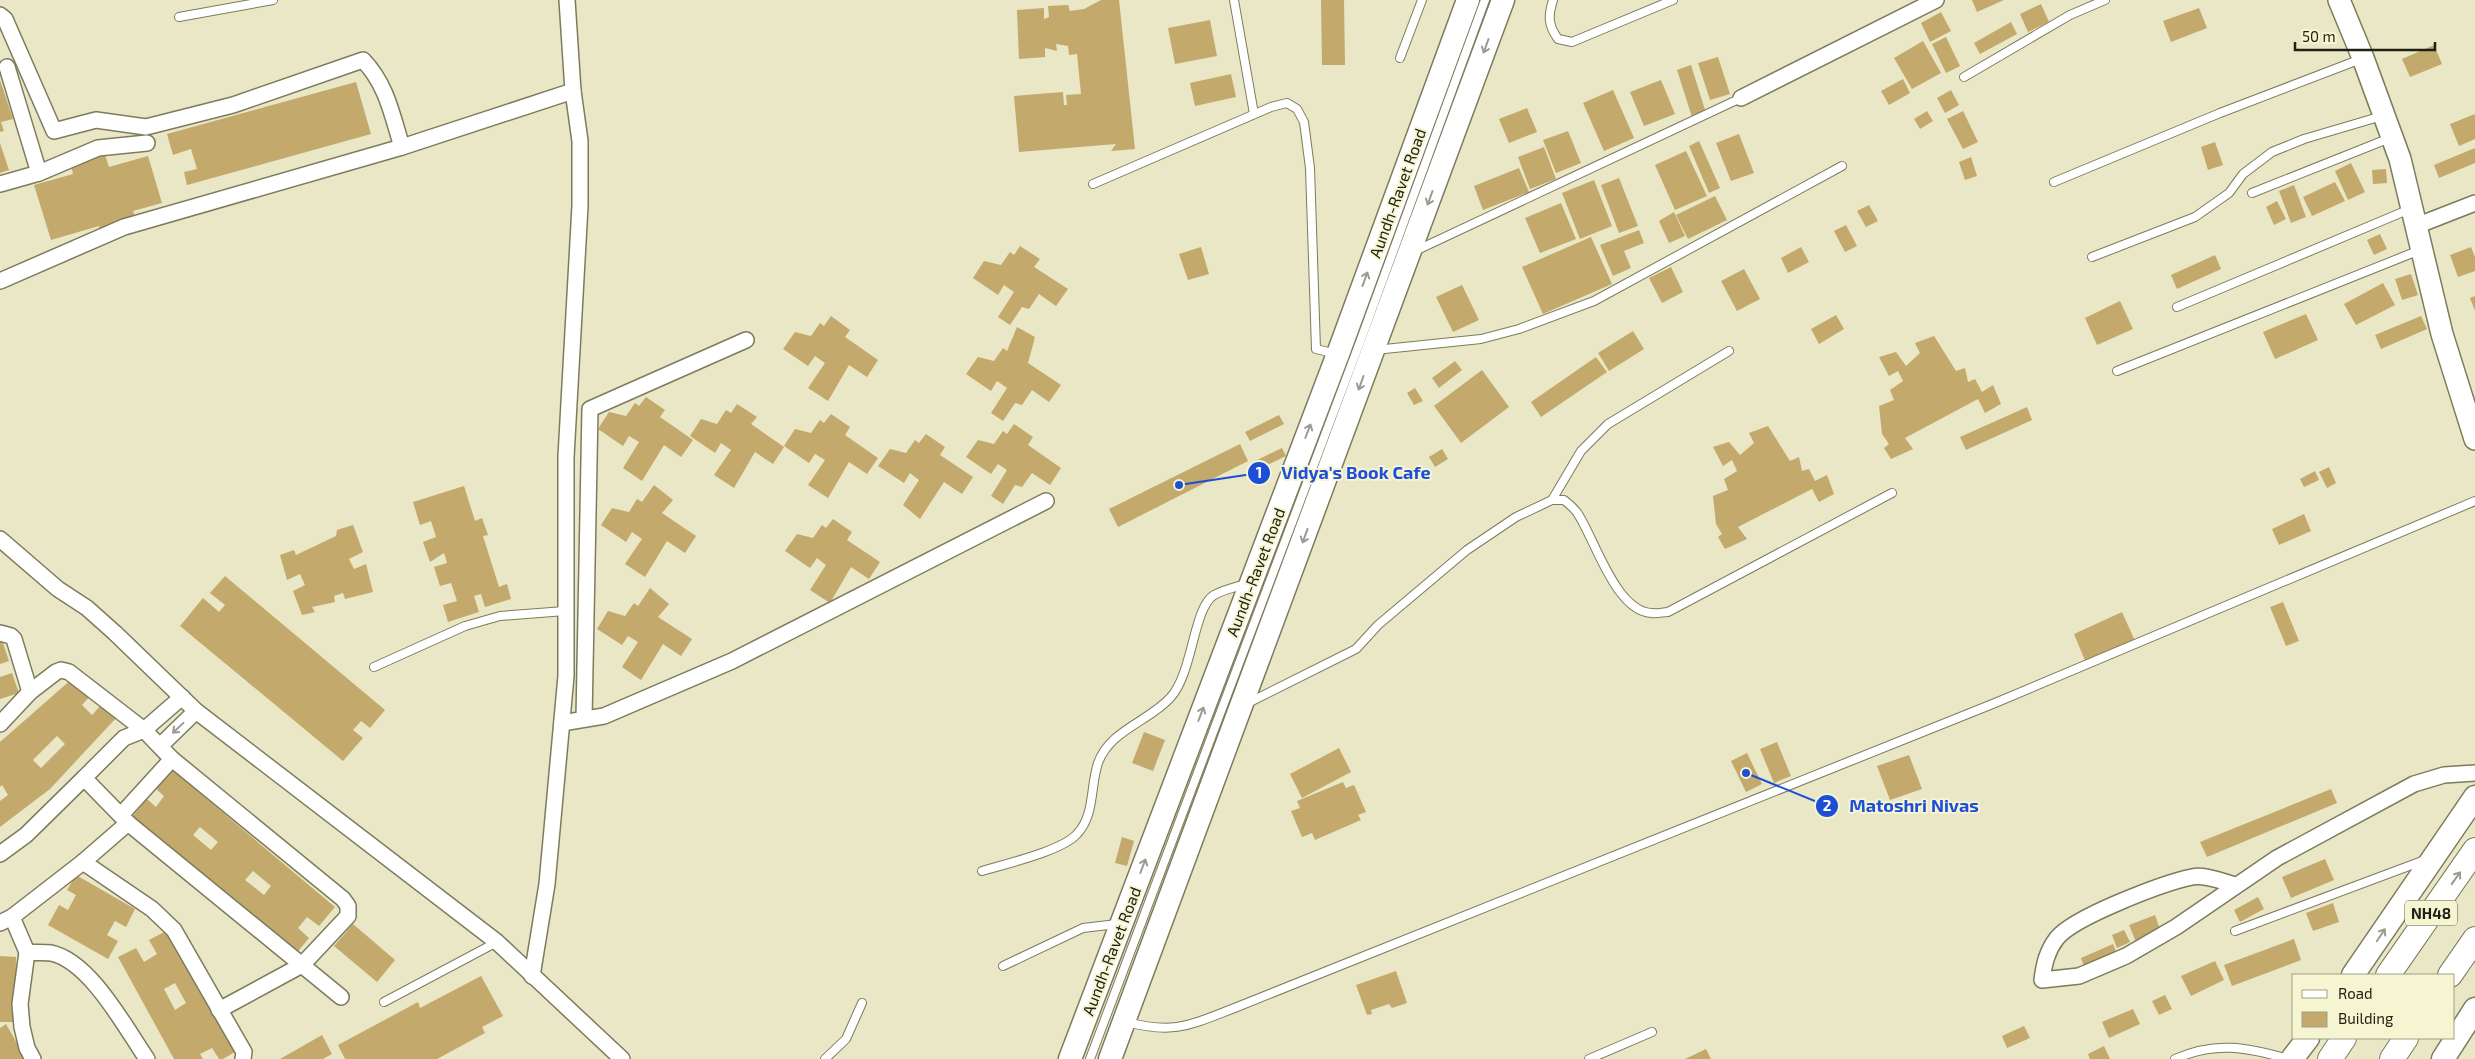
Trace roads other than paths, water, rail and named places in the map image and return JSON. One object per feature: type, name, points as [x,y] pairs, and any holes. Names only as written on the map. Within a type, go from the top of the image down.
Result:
[{"type":"highway","name":"NH48","points":[[2389,974],[2475,850]]},
{"type":"highway","name":"NH48","points":[[2451,974],[2475,939]]},
{"type":"highway","points":[[2330,1059],[2343,1039]]},
{"type":"highway","points":[[2392,1059],[2405,1039]]},
{"type":"main road","name":"Aundh-Ravet Road","points":[[1110,1059],[1242,706],[1468,0]]},
{"type":"main road","name":"Aundh-Ravet Road","points":[[1070,1059],[1250,583],[1356,352],[1410,253],[1503,0]]},
{"type":"main road","points":[[2344,2],[2392,138],[2414,217],[2442,334],[2475,439]]},
{"type":"main road","points":[[2354,974],[2475,797]]},
{"type":"main road","points":[[2443,1059],[2475,1008]]},
{"type":"main road","points":[[2292,1059],[2307,1039]]},
{"type":"street","points":[[532,976],[547,884],[566,676],[566,457],[580,206],[580,141],[573,91],[567,0]]},
{"type":"street","points":[[1741,98],[1936,0]]},
{"type":"street","points":[[0,15],[5,19],[54,130],[96,120],[146,127],[233,105],[363,60],[376,74],[384,90],[402,147]]},
{"type":"street","points":[[7,67],[39,173]]},
{"type":"street","points":[[0,281],[124,227],[402,147],[573,91]]},
{"type":"street","points":[[0,184],[39,173],[98,148],[147,143]]},
{"type":"street","points":[[2414,217],[2475,203]]},
{"type":"street","points":[[584,719],[590,409],[746,340]]},
{"type":"street","points":[[562,723],[604,716],[732,661],[1046,501]]},
{"type":"street","points":[[0,539],[58,589],[87,608],[196,711],[496,942],[622,1059]]},
{"type":"street","points":[[0,633],[11,636],[14,639],[30,692]]},
{"type":"street","points":[[0,724],[6,711],[56,672],[61,670],[68,672],[144,730],[172,759],[343,899],[348,906],[348,916],[302,965],[220,1010]]},
{"type":"street","points":[[0,854],[26,835],[124,738],[144,730],[182,697]]},
{"type":"street","points":[[160,746],[196,711]]},
{"type":"street","points":[[33,1059],[27,1048],[22,1027],[20,1004],[28,952],[6,920],[83,862],[125,819],[172,759]]},
{"type":"street","points":[[2236,885],[2193,876],[2083,917],[2058,937],[2045,959],[2042,980],[2079,976],[2126,956],[2156,939],[2277,858],[2414,784],[2444,775],[2475,773]]},
{"type":"street","points":[[84,778],[125,819],[341,997]]},
{"type":"street","points":[[83,862],[166,922],[174,930],[244,1052],[243,1059]]},
{"type":"street","points":[[28,952],[51,954],[68,960],[85,972],[97,986],[147,1059]]},
{"type":"lane","points":[[179,17],[273,0]]},
{"type":"lane","points":[[1234,0],[1254,114]]},
{"type":"lane","points":[[1400,58],[1422,0]]},
{"type":"lane","points":[[1090,1059],[1356,352],[1485,0]]},
{"type":"lane","points":[[1553,0],[1549,16],[1550,28],[1558,39],[1572,42],[1674,0]]},
{"type":"lane","points":[[1964,77],[2070,15],[2106,0]]},
{"type":"lane","points":[[2054,182],[2220,113],[2363,58]]},
{"type":"lane","points":[[1410,253],[1741,98]]},
{"type":"lane","points":[[1092,184],[1254,114],[1287,103],[1298,109],[1304,122],[1310,168],[1316,349],[1356,352],[1481,339],[1519,329],[1594,301],[1842,166]]},
{"type":"lane","points":[[2092,257],[2195,217],[2229,193],[2243,174],[2272,152],[2304,139],[2384,116]]},
{"type":"lane","points":[[2252,193],[2392,138]]},
{"type":"lane","points":[[2177,306],[2414,217]]},
{"type":"lane","points":[[2117,371],[2422,249]]},
{"type":"lane","points":[[1552,500],[1581,451],[1608,424],[1729,351]]},
{"type":"lane","points":[[1242,706],[1356,649],[1378,625],[1467,550],[1516,517],[1552,500],[1564,500],[1578,512],[1604,566],[1618,588],[1633,606],[1651,614],[1668,612],[1892,493]]},
{"type":"lane","points":[[1124,1021],[1151,1028],[1166,1029],[1191,1024],[1232,1010],[1995,704],[2475,501]]},
{"type":"lane","points":[[982,872],[1063,844],[1076,836],[1085,824],[1094,793],[1098,763],[1110,742],[1171,698],[1191,656],[1205,604],[1218,593],[1250,583]]},
{"type":"lane","points":[[374,667],[466,626],[500,616],[565,611]]},
{"type":"lane","points":[[2235,931],[2434,856]]},
{"type":"lane","points":[[1003,966],[1083,928],[1121,924]]},
{"type":"lane","points":[[384,1002],[496,942]]},
{"type":"lane","points":[[825,1059],[846,1039],[862,1004]]},
{"type":"lane","points":[[1589,1059],[1652,1032]]},
{"type":"lane","points":[[2175,1059],[2192,1051],[2223,1046],[2253,1049],[2288,1059]]},
{"type":"place","name":"Vidya's Book Cafe","points":[[1179,485]]},
{"type":"place","name":"Matoshri Nivas","points":[[1746,773]]}]
